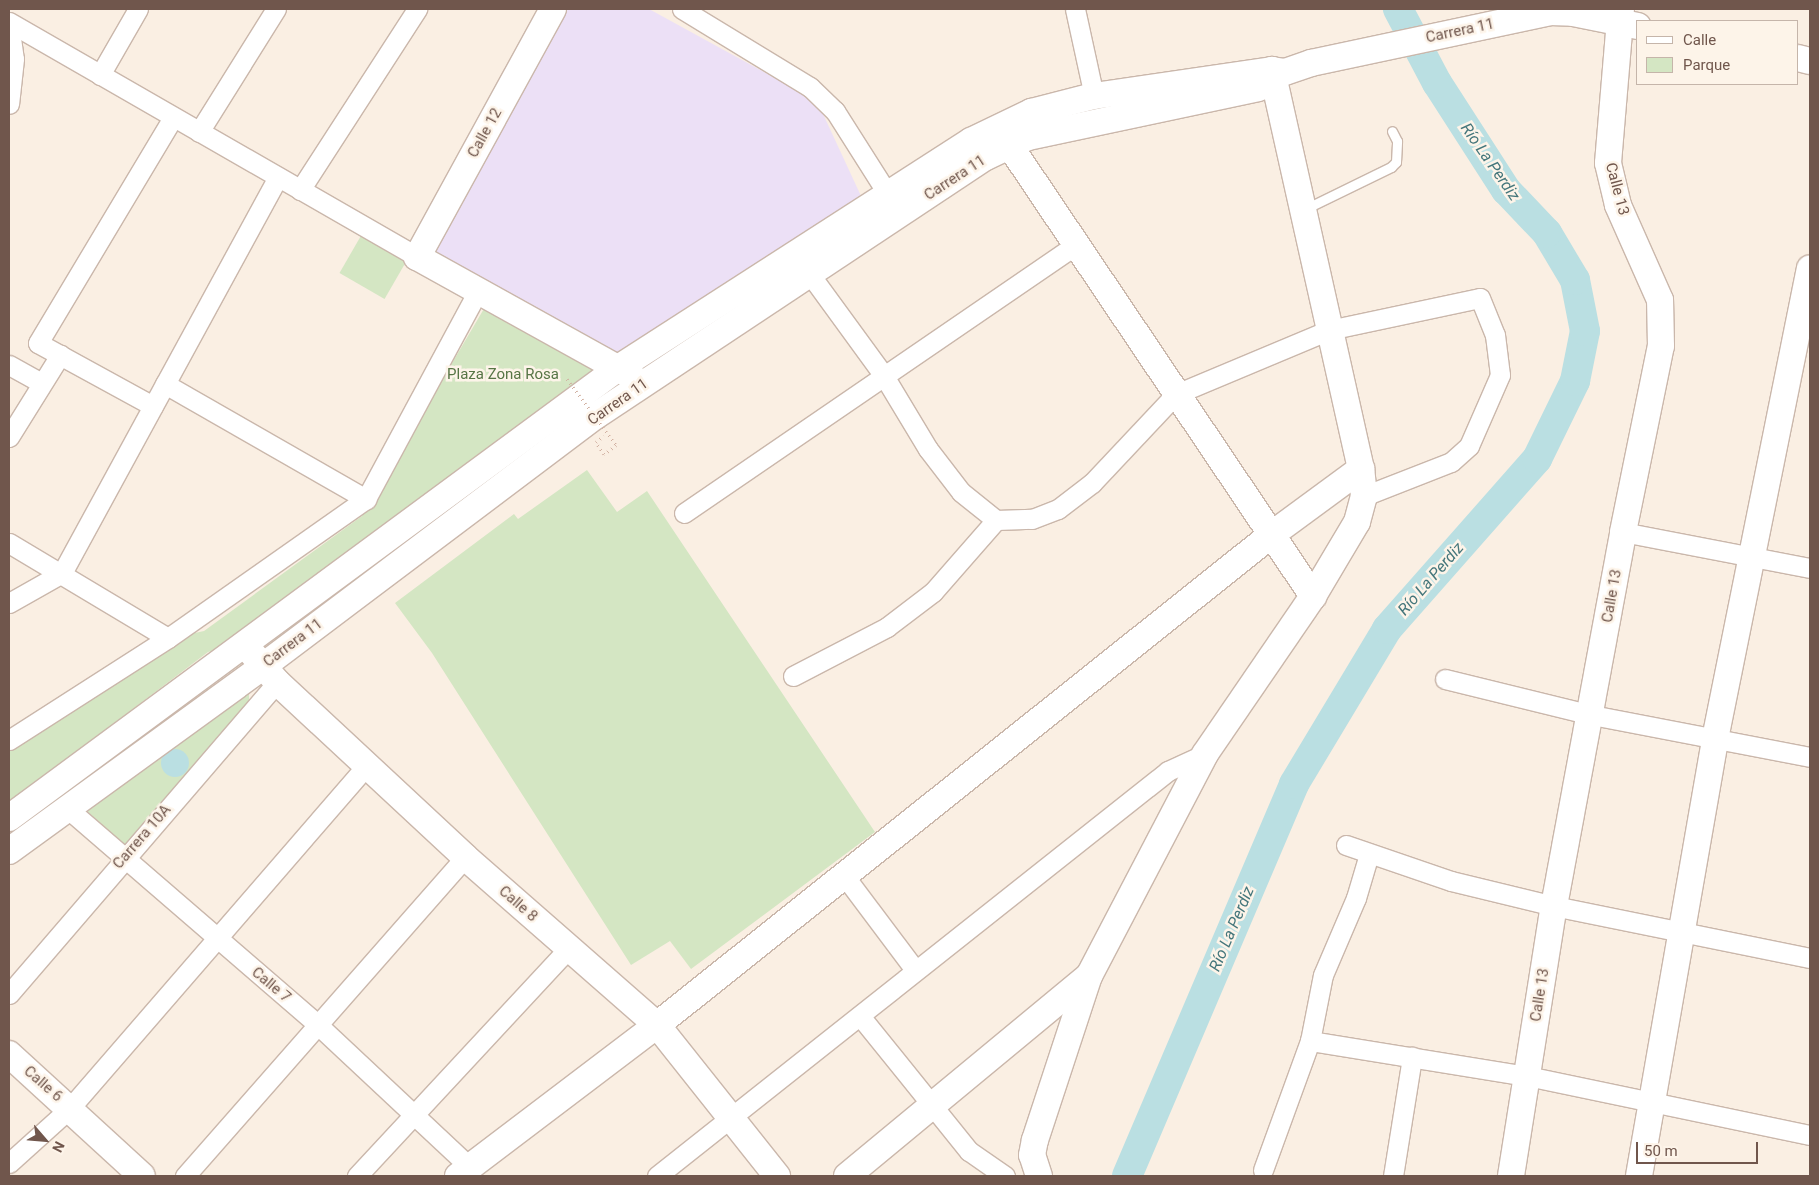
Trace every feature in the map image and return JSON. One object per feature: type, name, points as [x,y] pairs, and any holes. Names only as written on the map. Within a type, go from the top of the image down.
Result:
[{"type":"street","points":[[9,104],[14,59],[9,22],[16,9]]},
{"type":"street","points":[[100,74],[138,9]]},
{"type":"street","points":[[199,132],[276,9]]},
{"type":"street","points":[[300,190],[417,9]]},
{"type":"street","name":"Calle 12","points":[[417,257],[553,9]]},
{"type":"street","points":[[1076,9],[1094,96]]},
{"type":"street","points":[[687,10],[810,86],[835,111],[894,204]]},
{"type":"street","name":"Carrera 11","points":[[9,818],[617,369],[894,204],[986,157],[1028,137],[1278,76],[1311,63],[1529,16],[1573,13],[1626,19]]},
{"type":"street","name":"Calle 13","points":[[1511,1176],[1554,906],[1592,715],[1623,532],[1661,346],[1660,300],[1618,205],[1608,163],[1626,19]]},
{"type":"street","points":[[9,22],[478,293],[645,383]]},
{"type":"street","points":[[1040,1176],[1032,1155],[1035,1140],[1089,976],[1205,754],[1313,596],[1357,522],[1364,496],[1361,469],[1303,210],[1278,76]]},
{"type":"street","name":"Carrera 11","points":[[9,851],[67,808],[270,674],[597,415],[809,273],[971,141],[1031,112],[1094,96],[1278,76]]},
{"type":"street","points":[[153,406],[38,343],[173,117]]},
{"type":"street","points":[[1010,146],[1313,596]]},
{"type":"street","points":[[9,603],[62,573],[278,177]]},
{"type":"street","points":[[684,513],[1077,244]]},
{"type":"street","points":[[1639,1176],[1715,739],[1751,556],[1802,351],[1810,268]]},
{"type":"street","points":[[809,273],[884,376],[928,449],[961,492],[996,520],[1032,519],[1058,508],[1092,483],[1176,394],[1329,330],[1480,298],[1495,335],[1500,375],[1470,446],[1451,462],[1364,496]]},
{"type":"street","points":[[9,740],[168,638],[366,499],[478,293]]},
{"type":"street","points":[[9,437],[60,355]]},
{"type":"street","points":[[9,365],[41,383]]},
{"type":"street","points":[[165,384],[366,499]]},
{"type":"street","points":[[464,1172],[657,1025],[843,874],[1271,536],[1361,469]]},
{"type":"street","points":[[793,676],[887,627],[925,598],[996,520]]},
{"type":"street","points":[[1623,532],[1810,568]]},
{"type":"street","points":[[9,543],[168,638]]},
{"type":"street","name":"Calle 8","points":[[245,644],[270,674],[464,857],[657,1025],[777,1176]]},
{"type":"street","name":"Carrera 10A","points":[[9,994],[123,859],[270,674]]},
{"type":"street","points":[[1445,679],[1592,715],[1810,757]]},
{"type":"street","points":[[657,1176],[1168,771],[1205,754]]},
{"type":"street","points":[[9,1163],[70,1108],[368,765]]},
{"type":"street","name":"Calle 7","points":[[67,808],[123,859],[318,1025],[414,1112],[464,1172]]},
{"type":"street","points":[[1346,844],[1369,854],[1451,881],[1554,906],[1681,930],[1810,958]]},
{"type":"street","points":[[1263,1170],[1310,1041],[1323,975],[1356,898],[1369,854]]},
{"type":"street","points":[[186,1176],[464,857]]},
{"type":"street","points":[[843,874],[916,970]]},
{"type":"street","points":[[357,1176],[414,1112],[570,948]]},
{"type":"street","points":[[848,1176],[1089,976]]},
{"type":"street","points":[[860,1016],[932,1108],[970,1151],[1005,1176]]},
{"type":"street","points":[[1310,1041],[1527,1076],[1810,1135]]},
{"type":"street","name":"Calle 6","points":[[9,1054],[142,1176]]},
{"type":"street","points":[[1393,1176],[1412,1058]]},
{"type":"lane","points":[[1303,210],[1391,167],[1396,162],[1397,141],[1392,131]]},
{"type":"path","points":[[568,379],[616,445],[604,454],[596,442],[604,436]]},
{"type":"shaded area","points":[[568,9],[649,9],[817,101],[861,196],[614,359],[428,253]]},
{"type":"green space","points":[[362,234],[407,260],[385,299],[340,273]]},
{"type":"green space","name":"Plaza Zona Rosa","points":[[485,307],[594,370],[227,647],[208,652],[9,803],[9,745],[181,636],[204,631],[362,516]]},
{"type":"green space","points":[[587,470],[617,512],[647,491],[875,832],[691,969],[670,941],[631,965],[432,653],[395,603],[514,514],[518,519]]},
{"type":"green space","points":[[249,692],[249,703],[125,846],[87,811]]},
{"type":"water","points":[[175,749],[185,753],[189,763],[185,773],[175,777],[165,773],[161,763],[165,753]]},
{"type":"waterway","name":"Río La Perdiz","points":[[1127,1176],[1294,784],[1387,629],[1537,459],[1575,381],[1585,331],[1575,280],[1547,233],[1506,190],[1437,83],[1398,9]]}]
